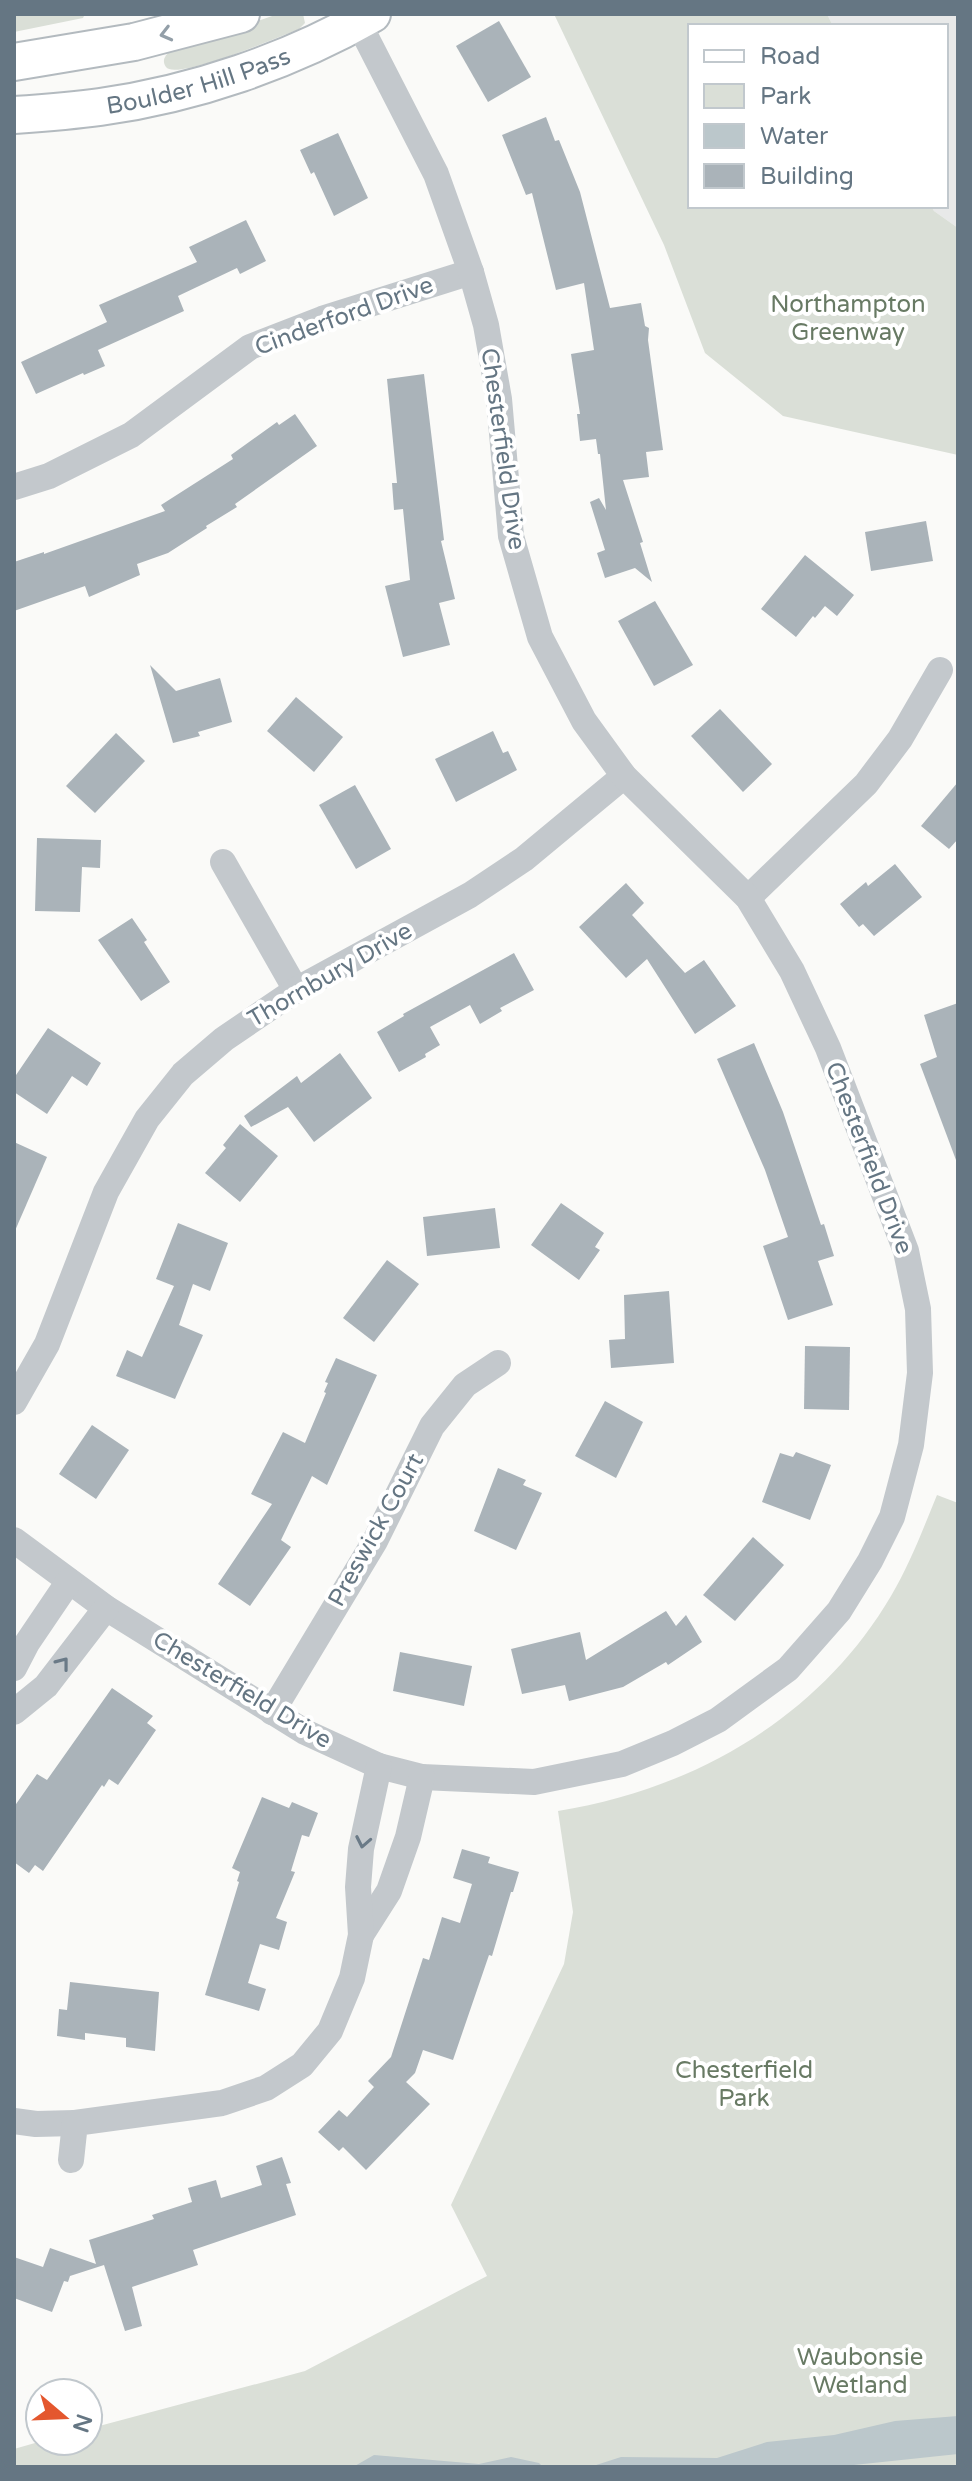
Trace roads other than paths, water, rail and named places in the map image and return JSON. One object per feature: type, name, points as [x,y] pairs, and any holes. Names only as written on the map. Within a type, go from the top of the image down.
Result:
[{"type":"street","name":"Boulder Hill Pass","points":[[14,62],[134,42],[241,14]]},
{"type":"street","name":"Boulder Hill Pass","points":[[14,115],[102,107],[210,83],[306,48],[361,17]]},
{"type":"street","name":"Chesterfield Drive","points":[[14,1540],[106,1608],[305,1732],[379,1766],[422,1777],[534,1782],[622,1764],[673,1743],[718,1720],[788,1669],[821,1634],[855,1586],[892,1517],[911,1445],[920,1373],[918,1309],[906,1251],[828,1048],[792,971],[748,898],[624,776],[584,721],[540,637],[511,536],[499,399],[486,325],[471,272],[436,174],[361,17]]},
{"type":"street","name":"Cinderford Drive","points":[[14,487],[49,476],[131,435],[250,347],[322,319],[471,272]]},
{"type":"street","points":[[748,898],[866,784],[900,739],[940,670]]},
{"type":"street","name":"Thornbury Drive","points":[[14,1402],[47,1344],[106,1192],[147,1119],[183,1074],[224,1039],[296,990],[470,895],[524,859],[624,776]]},
{"type":"street","points":[[223,862],[296,990]]},
{"type":"street","name":"Preswick Court","points":[[272,1712],[375,1541],[432,1426],[465,1385],[498,1363]]},
{"type":"street","points":[[14,1668],[69,1581]]},
{"type":"street","points":[[14,1712],[46,1686],[106,1608]]},
{"type":"street","points":[[14,2121],[75,2123],[222,2103],[266,2088],[302,2065],[330,2031],[352,1978],[361,1935],[358,1887],[361,1849],[379,1766]]},
{"type":"street","points":[[361,1935],[389,1891],[408,1837],[422,1777]]},
{"type":"street","points":[[71,2160],[75,2123]]},
{"type":"water","points":[[958,2416],[958,2454],[835,2467],[590,2467],[621,2457],[717,2458],[767,2442],[834,2435],[895,2421]]},
{"type":"water","points":[[374,2455],[479,2464],[511,2457],[539,2463],[543,2467],[353,2467]]},
{"type":"park label","name":"Northampton Greenway","points":[[848,318]]},
{"type":"park label","name":"Chesterfield Park","points":[[744,2084]]},
{"type":"park label","name":"Waubonsie Wetland","points":[[860,2371]]}]
